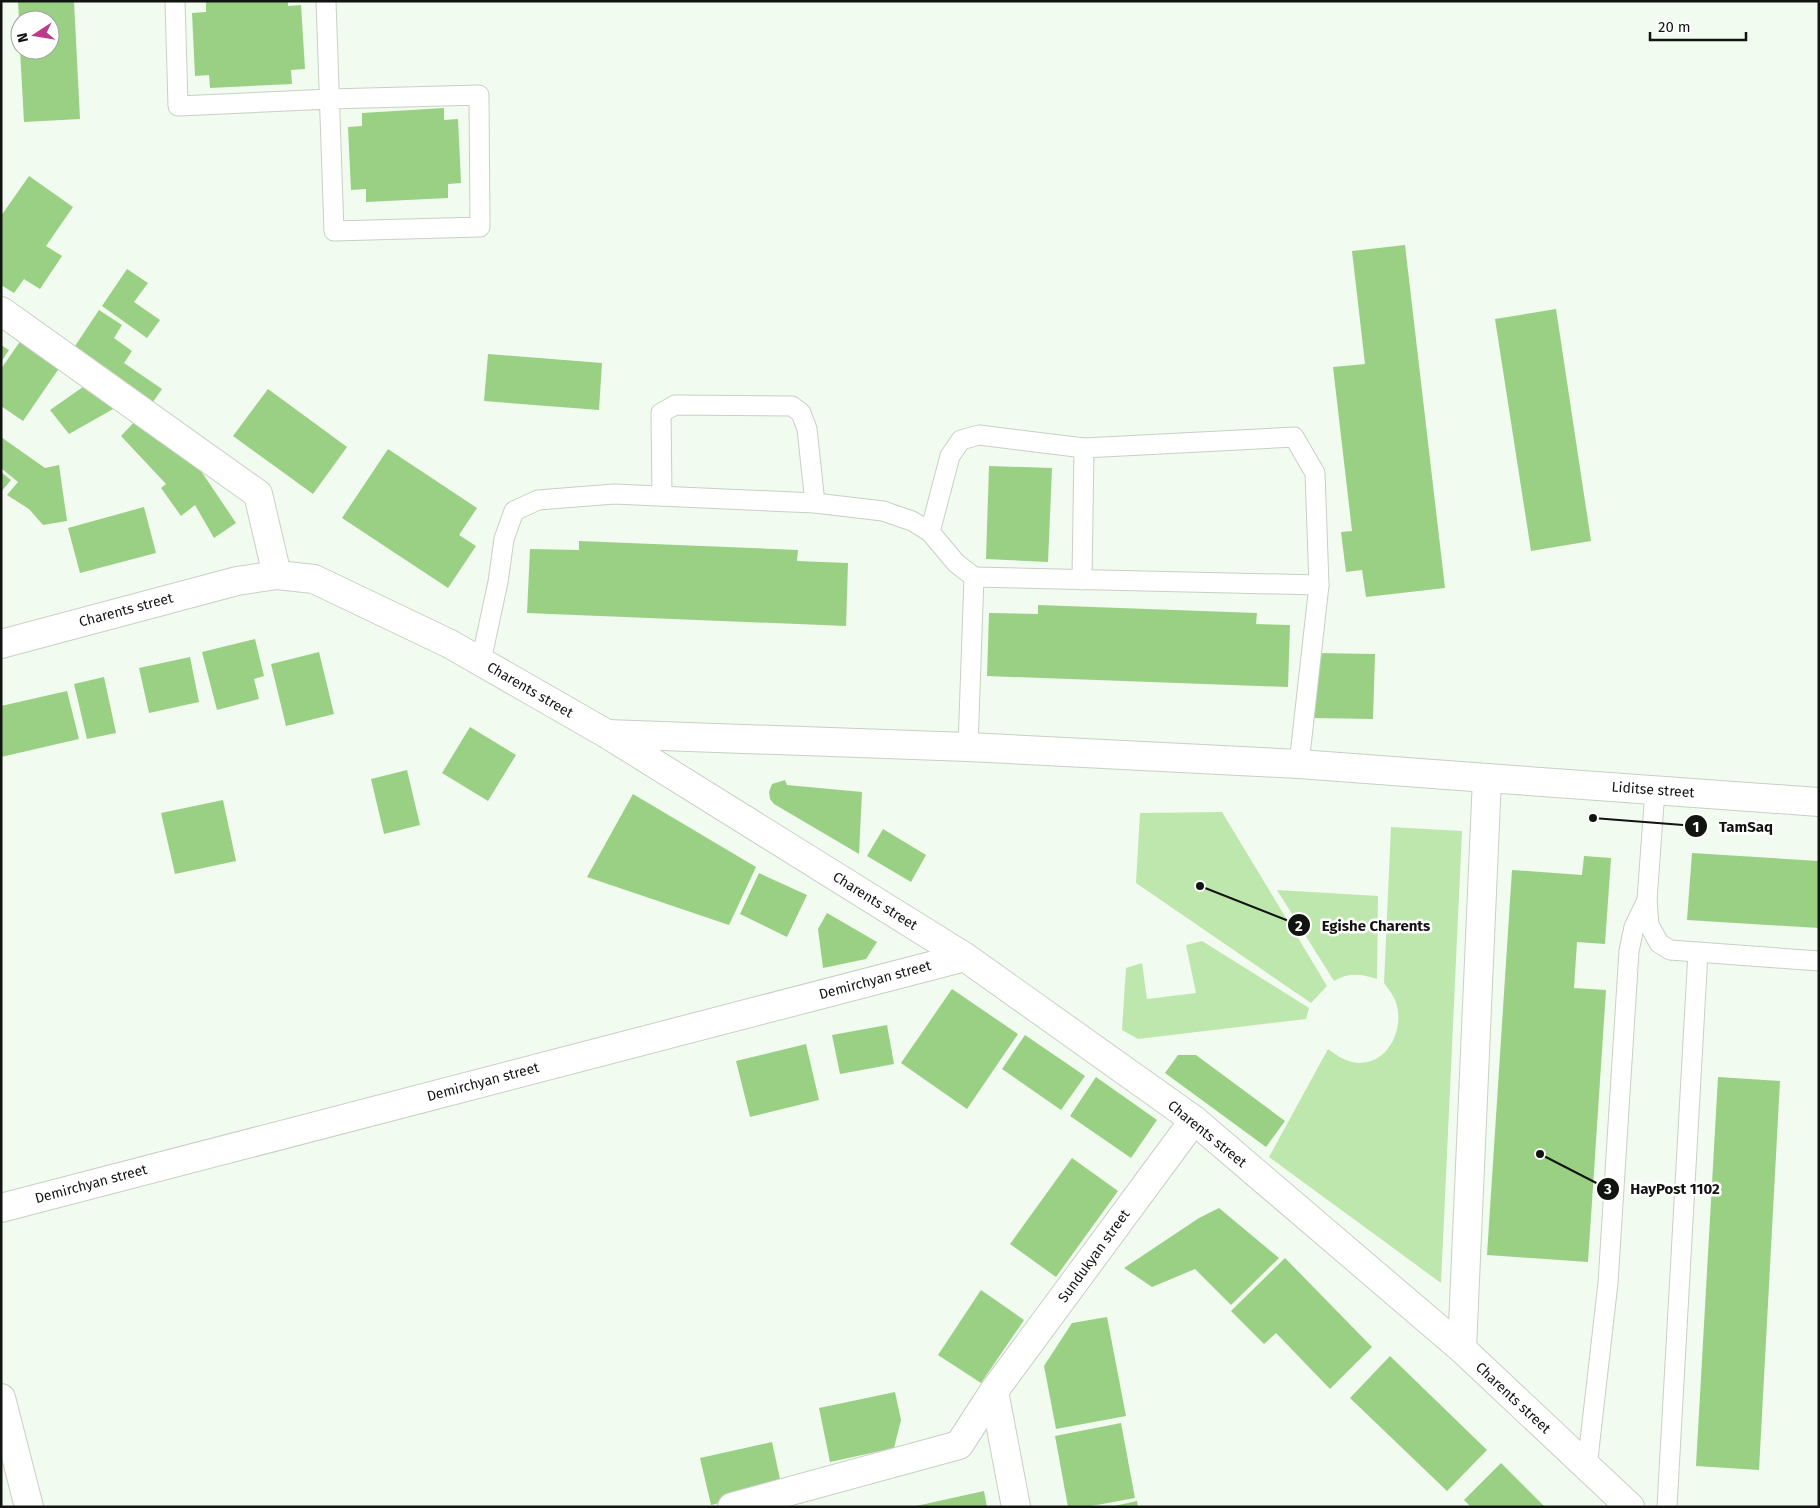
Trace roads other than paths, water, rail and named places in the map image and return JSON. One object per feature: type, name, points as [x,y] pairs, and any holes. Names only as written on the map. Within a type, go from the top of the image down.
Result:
[{"type":"street","points":[[1,311],[258,494],[277,575]]},
{"type":"street","name":"Charents street","points":[[1,644],[237,581],[277,575],[314,579],[450,644],[607,734],[965,957],[1194,1120],[1462,1349],[1630,1507]]},
{"type":"street","name":"Liditse street","points":[[607,734],[968,747],[1299,764],[1819,802]]},
{"type":"street","points":[[1462,1349],[1487,778]]},
{"type":"street","name":"Demirchyan street","points":[[1,1208],[965,957]]},
{"type":"street","name":"Sundukyan street","points":[[732,1507],[959,1445],[994,1391],[1194,1120]]},
{"type":"street","points":[[994,1391],[1016,1507]]},
{"type":"street","points":[[1,1398],[29,1507]]},
{"type":"lane","points":[[175,1],[178,106],[330,99],[478,95],[480,227],[334,231],[330,99],[326,1]]},
{"type":"lane","points":[[662,496],[661,413],[675,405],[792,406],[801,413],[807,429],[815,503]]},
{"type":"lane","points":[[930,532],[950,456],[962,440],[979,435],[1084,448],[1294,437],[1315,472],[1319,585],[1299,764]]},
{"type":"lane","points":[[1082,580],[1084,448]]},
{"type":"lane","points":[[481,662],[498,582],[504,538],[514,511],[538,500],[614,494],[815,503],[883,511],[912,521],[930,532],[956,563],[974,577],[1319,585]]},
{"type":"lane","points":[[968,747],[974,577]]},
{"type":"lane","points":[[1655,790],[1647,900],[1649,924],[1659,944],[1670,950],[1819,961]]},
{"type":"lane","points":[[1587,1467],[1608,1283],[1629,951],[1634,927],[1647,900]]},
{"type":"lane","points":[[1667,1507],[1698,952]]},
{"type":"place","name":"TamSaq","points":[[1593,818]]},
{"type":"place","name":"Egishe Charents","points":[[1200,886]]},
{"type":"place","name":"HayPost 1102","points":[[1540,1154]]}]
